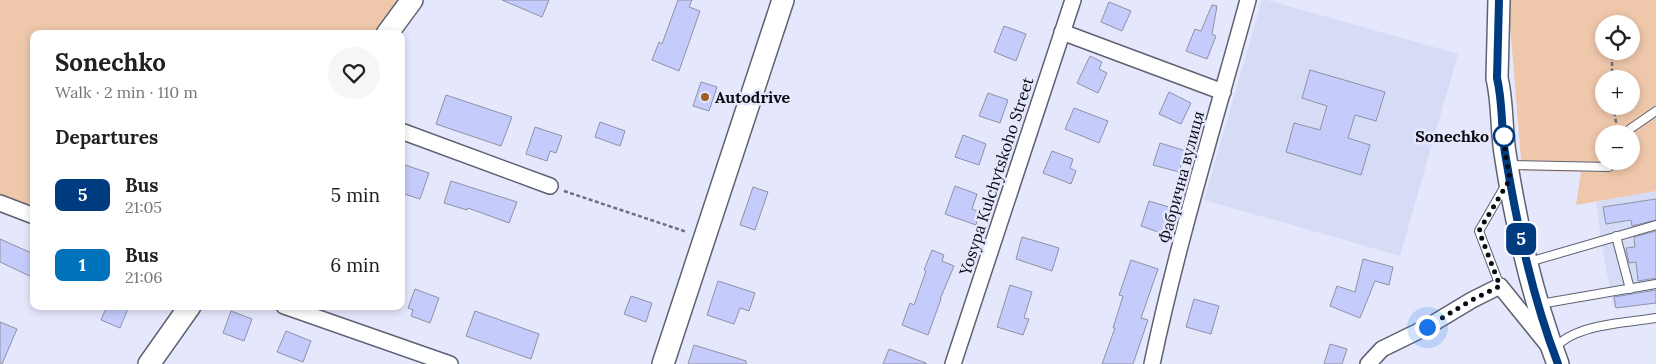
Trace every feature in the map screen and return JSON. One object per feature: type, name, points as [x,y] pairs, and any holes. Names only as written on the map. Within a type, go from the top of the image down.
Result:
[{"type":"street","points":[[390,30],[412,0]]},
{"type":"street","points":[[663,364],[784,0]]},
{"type":"street","name":"Yosypa Kulchytskoho Street","points":[[953,364],[1073,0]]},
{"type":"street","name":"Фабрична вулиця","points":[[1152,364],[1186,224],[1248,0]]},
{"type":"street","points":[[1499,0],[1497,78],[1500,90],[1508,172],[1519,231],[1538,305],[1555,357]]},
{"type":"street","points":[[1062,32],[1223,92]]},
{"type":"street","points":[[405,132],[550,186]]},
{"type":"street","points":[[0,203],[30,214]]},
{"type":"street","points":[[1368,364],[1382,349],[1427,327],[1472,300],[1500,286],[1555,357]]},
{"type":"street","points":[[149,364],[187,310]]},
{"type":"street","points":[[295,310],[450,364]]},
{"type":"lane","points":[[1636,125],[1656,111]]},
{"type":"lane","points":[[1500,286],[1479,231],[1508,172],[1595,168]]},
{"type":"lane","points":[[1527,262],[1656,224]]},
{"type":"lane","points":[[1616,236],[1630,289]]},
{"type":"lane","points":[[1538,305],[1656,284]]},
{"type":"lane","points":[[1555,357],[1562,340],[1588,329],[1656,318]]},
{"type":"path","points":[[550,186],[705,238]]},
{"type":"shaded area","points":[[0,0],[407,0],[386,30],[30,30],[30,209],[0,198]]},
{"type":"shaded area","name":"Sonechko","points":[[1262,0],[1458,54],[1400,256],[1204,200]]},
{"type":"shaded area","points":[[1508,0],[1656,0],[1656,191],[1576,205],[1581,172],[1522,171]]},
{"type":"shaded area","points":[[1656,191],[1656,303],[1614,308],[1602,247],[1596,202]]},
{"type":"building","points":[[502,0],[549,0],[542,17]]},
{"type":"building","points":[[678,0],[692,0],[689,7],[700,11],[679,71],[652,60],[659,42],[662,44]]},
{"type":"building","points":[[1109,2],[1131,11],[1122,31],[1101,22]]},
{"type":"building","points":[[1212,5],[1217,6],[1212,34],[1216,36],[1207,59],[1186,51],[1195,29],[1201,31]]},
{"type":"building","points":[[1004,26],[1026,34],[1016,61],[994,52]]},
{"type":"building","points":[[1090,56],[1102,62],[1099,69],[1107,73],[1098,93],[1077,83]]},
{"type":"building","points":[[1310,70],[1385,92],[1376,121],[1355,115],[1348,138],[1370,145],[1361,175],[1286,152],[1294,123],[1320,130],[1327,106],[1302,98]]},
{"type":"building","name":"Autodrive","points":[[701,82],[717,87],[709,111],[693,106]]},
{"type":"building","points":[[1169,92],[1191,103],[1181,124],[1159,114]]},
{"type":"building","points":[[988,93],[1008,100],[1000,123],[979,116]]},
{"type":"building","points":[[446,95],[512,117],[501,146],[436,124]]},
{"type":"building","points":[[1074,108],[1108,121],[1099,143],[1065,129]]},
{"type":"building","points":[[600,122],[625,131],[620,146],[595,137]]},
{"type":"building","points":[[535,127],[562,136],[556,153],[550,151],[547,161],[526,154]]},
{"type":"building","points":[[963,135],[986,144],[979,165],[955,157]]},
{"type":"building","points":[[1160,143],[1186,151],[1179,172],[1153,165]]},
{"type":"building","points":[[1052,151],[1073,159],[1070,168],[1076,171],[1071,184],[1043,173]]},
{"type":"building","points":[[405,165],[429,173],[420,199],[405,194]]},
{"type":"building","points":[[451,181],[517,202],[509,223],[468,208],[467,210],[444,203]]},
{"type":"building","points":[[955,186],[977,194],[972,209],[980,212],[976,225],[945,214]]},
{"type":"building","points":[[753,187],[768,192],[755,230],[740,225]]},
{"type":"building","points":[[1656,199],[1656,220],[1632,226],[1631,220],[1606,224],[1603,207]]},
{"type":"building","points":[[1149,201],[1172,208],[1164,234],[1141,226]]},
{"type":"building","points":[[1656,231],[1656,278],[1638,281],[1636,262],[1629,263],[1626,248],[1635,247],[1634,237]]},
{"type":"building","points":[[1022,237],[1059,248],[1052,271],[1016,259]]},
{"type":"building","points":[[0,239],[30,252],[30,276],[0,262]]},
{"type":"building","points":[[932,250],[944,255],[942,261],[954,266],[928,335],[902,325],[910,303],[914,305]]},
{"type":"building","points":[[1363,259],[1393,267],[1389,285],[1375,281],[1360,318],[1330,306],[1337,286],[1355,292]]},
{"type":"building","points":[[1131,260],[1158,269],[1141,318],[1148,320],[1133,364],[1102,364],[1115,328],[1113,328],[1123,296],[1119,295]]},
{"type":"building","points":[[718,281],[755,293],[749,311],[740,308],[734,324],[707,315]]},
{"type":"building","points":[[1010,285],[1032,292],[1024,318],[1029,319],[1023,335],[997,327]]},
{"type":"building","points":[[415,289],[439,298],[430,323],[411,316],[413,310],[408,308]]},
{"type":"building","points":[[1656,290],[1656,303],[1616,308],[1614,297]]},
{"type":"building","points":[[631,296],[652,303],[646,322],[624,314]]},
{"type":"building","points":[[1194,299],[1219,306],[1211,334],[1186,327]]},
{"type":"building","points":[[105,310],[127,310],[120,328],[101,320]]},
{"type":"building","points":[[231,311],[252,319],[244,341],[223,333]]},
{"type":"building","points":[[475,311],[539,334],[531,359],[466,336]]},
{"type":"building","points":[[0,322],[17,329],[2,364],[0,364]]},
{"type":"building","points":[[286,331],[311,341],[303,362],[277,352]]},
{"type":"building","points":[[1330,344],[1347,349],[1342,364],[1324,364]]},
{"type":"building","points":[[694,345],[746,361],[746,364],[688,364]]},
{"type":"building","points":[[889,349],[926,363],[926,364],[883,364]]},
{"type":"bus line","name":"5","points":[[1499,0],[1497,78],[1500,90],[1505,152],[1519,231],[1541,319],[1558,364]]},
{"type":"place","name":"Autodrive","points":[[705,97]]},
{"type":"place","name":"Sonechko","points":[[1504,136]]},
{"type":"route","points":[[1427,327],[1472,300],[1500,286],[1479,231],[1510,179],[1504,136]]}]
